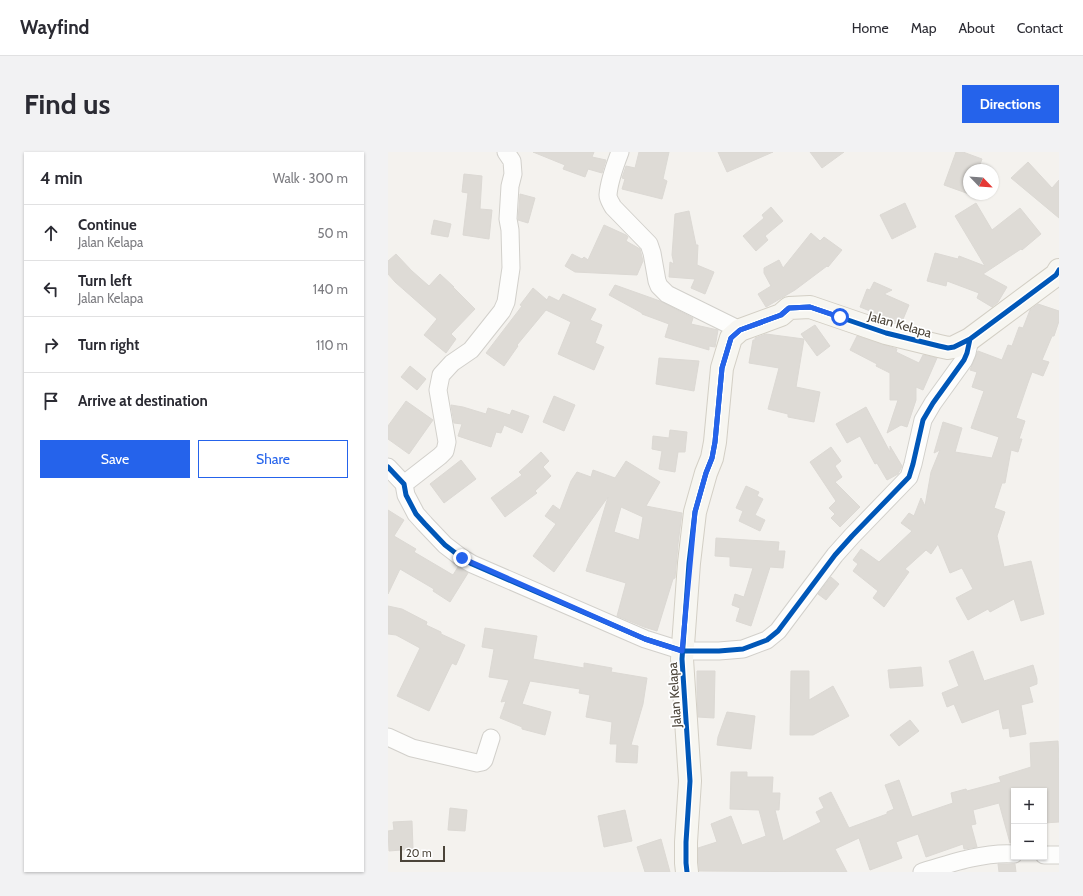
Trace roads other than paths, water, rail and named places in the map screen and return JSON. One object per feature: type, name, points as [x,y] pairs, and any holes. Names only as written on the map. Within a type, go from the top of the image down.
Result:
[{"type":"street","points":[[404,484],[440,456],[446,446],[443,413],[438,390],[441,375],[452,363],[472,350],[502,311],[506,302],[512,268],[508,219],[510,186],[513,174],[512,161],[506,152]]},
{"type":"street","points":[[620,152],[608,195],[609,200],[613,207],[649,244],[659,286],[667,294],[740,330]]},
{"type":"street","name":"Jalan Kelapa","points":[[687,872],[686,842],[690,781],[682,651],[695,512],[706,473],[712,458],[715,442],[722,368],[731,338],[740,330],[781,315],[789,308],[810,307],[886,333],[940,346],[954,347],[970,339],[1058,273]]},
{"type":"street","points":[[388,467],[404,484],[406,494],[416,514],[445,545],[462,558],[645,639],[682,651],[719,651],[743,649],[768,640],[778,631],[835,555],[909,477],[923,420],[933,403],[964,360],[970,339]]},
{"type":"street","points":[[388,737],[412,748],[477,763],[484,760],[491,738]]},
{"type":"street","points":[[922,872],[973,858],[1002,853],[1011,854]]},
{"type":"street","points":[[1047,855],[1059,855]]}]
